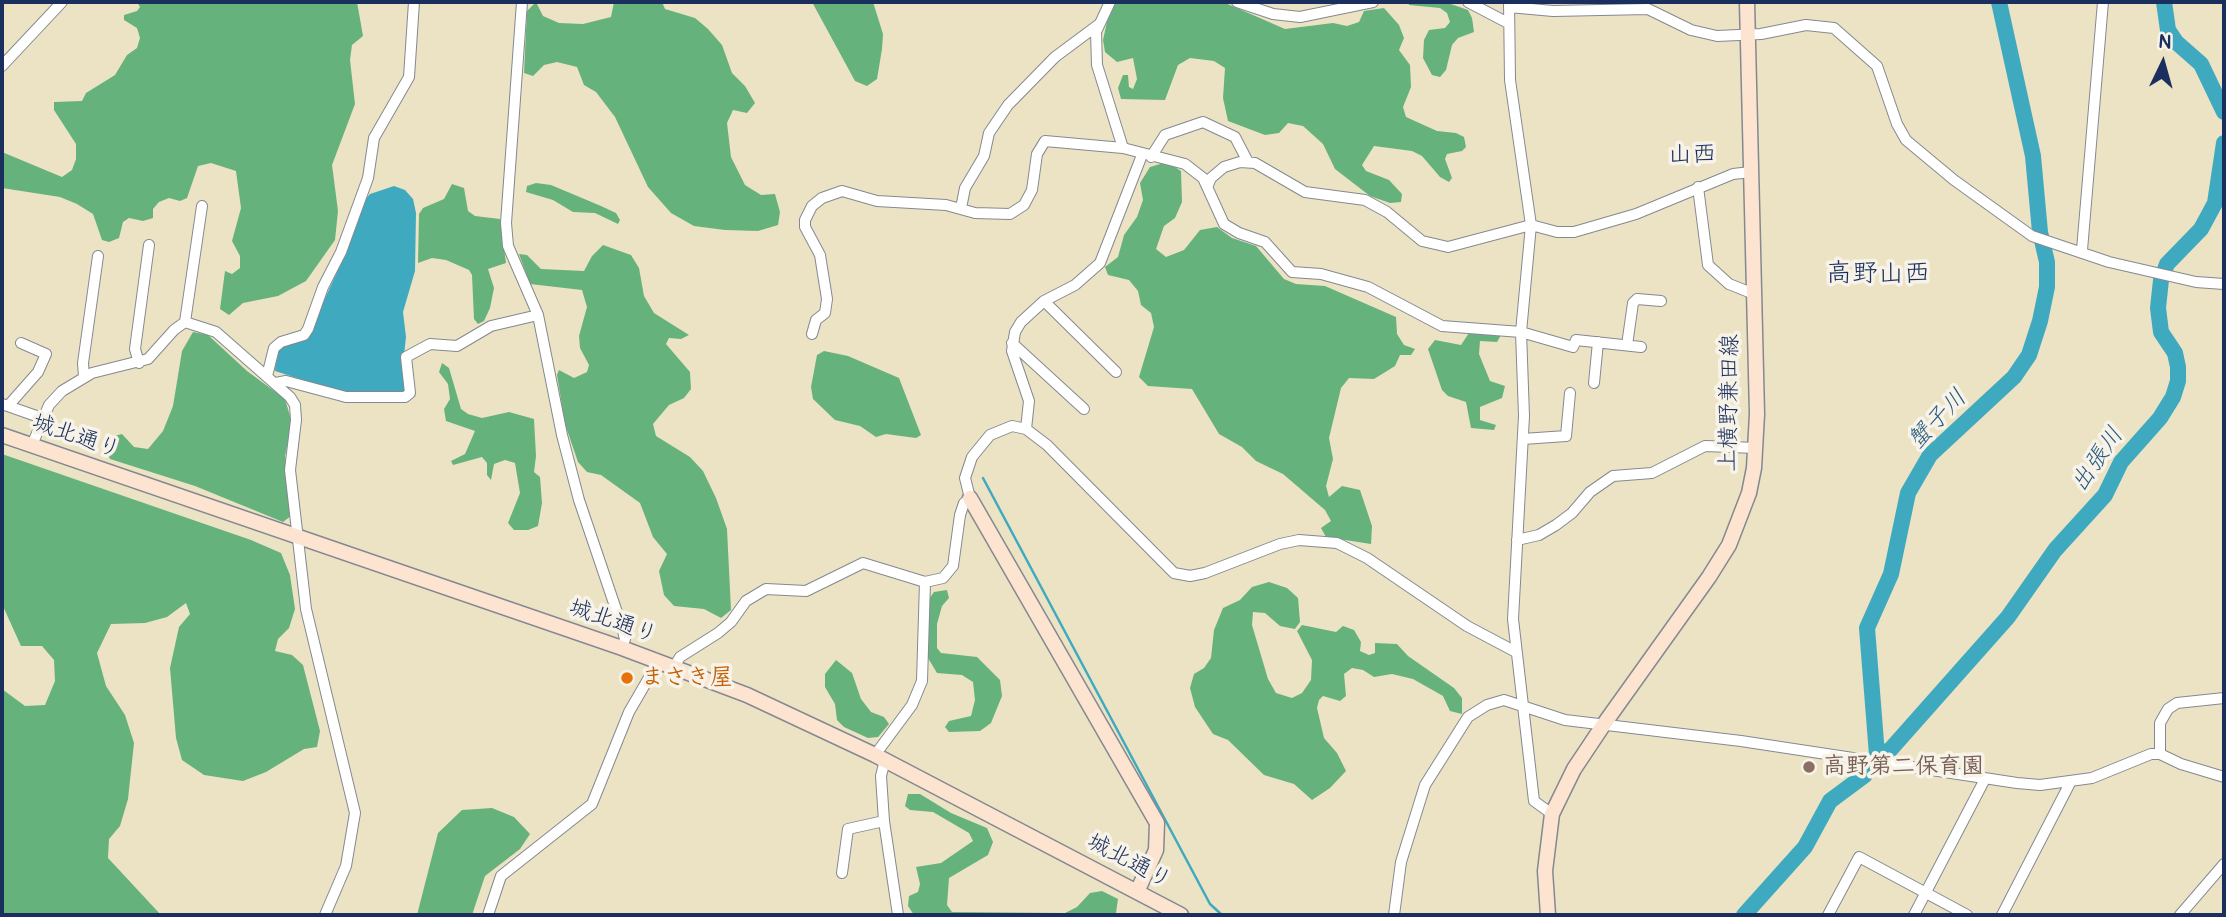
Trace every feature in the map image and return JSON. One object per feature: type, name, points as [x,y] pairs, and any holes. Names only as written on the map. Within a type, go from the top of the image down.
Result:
[{"type":"street","points":[[2,66],[62,2]]},
{"type":"street","points":[[267,376],[274,348],[281,342],[304,335],[308,329],[365,188],[374,138],[410,77],[414,2]]},
{"type":"street","points":[[522,2],[506,233],[513,261],[538,315],[562,435],[579,500],[622,627],[625,639],[622,648]]},
{"type":"street","points":[[961,208],[965,188],[984,156],[989,133],[1007,105],[1055,57],[1098,25],[1110,2]]},
{"type":"street","points":[[1237,2],[1273,14],[1300,17],[1373,2]]},
{"type":"street","points":[[1468,2],[1508,23]]},
{"type":"street","name":"上横野兼田線","points":[[1548,915],[1546,842],[1552,814],[1574,769],[1729,545],[1749,492],[1756,447],[1747,2]]},
{"type":"street","points":[[2082,250],[2103,2]]},
{"type":"street","points":[[1552,814],[1534,801],[1520,703],[1513,618],[1523,439],[1521,332],[1531,225],[1510,80],[1509,4],[1553,11],[1648,9],[1703,34],[1747,35],[1807,25],[1834,27],[1877,66],[1897,124],[1906,140],[1954,180],[2032,236],[2082,250],[2109,262],[2168,276],[2224,284]]},
{"type":"street","points":[[1098,25],[1097,65],[1123,148]]},
{"type":"street","points":[[1026,429],[1029,401],[1012,351],[1021,322],[1044,301],[1074,285],[1100,263],[1147,156],[1165,135],[1203,122],[1223,128],[1235,137],[1248,162]]},
{"type":"street","points":[[812,334],[816,320],[825,313],[827,299],[818,248],[805,227],[805,220],[812,206],[832,192],[842,191],[877,201],[961,208],[987,214],[1010,214],[1018,210],[1032,190],[1037,154],[1045,141],[1123,148],[1185,164],[1195,169],[1208,186],[1224,224],[1239,233],[1265,242],[1292,272],[1330,276],[1368,287],[1442,326],[1521,332],[1573,347],[1576,340],[1641,347]]},
{"type":"street","points":[[1208,186],[1211,178],[1224,167],[1248,162],[1266,167],[1305,192],[1353,197],[1376,205],[1413,236],[1435,246],[1456,246],[1531,225],[1557,232],[1574,232],[1636,214],[1734,174],[1751,172]]},
{"type":"street","points":[[1698,187],[1708,265],[1729,284],[1754,295]]},
{"type":"street","points":[[32,445],[42,418],[62,391],[84,377],[104,369],[139,363],[155,354],[174,330],[186,322],[202,206]]},
{"type":"street","points":[[139,363],[135,349],[149,246]]},
{"type":"street","points":[[84,377],[83,363],[98,256]]},
{"type":"street","points":[[1627,345],[1633,303],[1637,299],[1661,301]]},
{"type":"street","points":[[1044,301],[1116,372]]},
{"type":"street","points":[[276,383],[286,381],[346,397],[405,397],[410,393],[406,357],[430,344],[457,346],[491,326],[538,315]]},
{"type":"street","points":[[186,322],[216,332],[276,383],[295,405],[290,470],[306,609],[355,813],[346,866],[325,915]]},
{"type":"street","points":[[1594,383],[1598,342]]},
{"type":"street","points":[[21,343],[46,354],[38,372],[5,405],[42,418]]},
{"type":"street","points":[[1012,344],[1084,409]]},
{"type":"street","points":[[1523,439],[1566,436],[1570,393]]},
{"type":"street","points":[[1137,892],[1156,850],[1157,823],[970,498],[965,478],[972,457],[979,447],[1002,429],[1012,426],[1026,429],[1085,481],[1174,573],[1190,576],[1205,573],[1280,544],[1299,540],[1337,543],[1367,558],[1467,626],[1516,652]]},
{"type":"street","name":"城北通り","points":[[2,435],[622,648],[771,705],[880,757],[1181,915]]},
{"type":"street","points":[[1517,540],[1532,538],[1556,525],[1572,513],[1590,492],[1613,476],[1652,473],[1705,446],[1756,447]]},
{"type":"street","points":[[674,667],[680,657],[731,622],[756,592],[766,589],[806,592],[863,563],[925,582],[943,578],[953,566],[960,515],[964,503],[970,498]]},
{"type":"street","points":[[898,915],[884,821],[880,757],[912,705],[922,681],[925,582]]},
{"type":"street","points":[[488,915],[501,876],[592,804],[629,712],[659,662]]},
{"type":"street","points":[[2160,754],[2160,723],[2168,709],[2188,701],[2224,698]]},
{"type":"street","points":[[1394,915],[1401,862],[1425,785],[1468,717],[1487,705],[1504,700],[1520,703],[1565,720],[2040,785],[2070,783],[2102,776],[2139,758],[2160,754],[2181,764],[2224,777]]},
{"type":"street","points":[[1914,915],[1985,779]]},
{"type":"street","points":[[2002,915],[2070,783]]},
{"type":"street","points":[[842,873],[848,829],[884,821]]},
{"type":"street","points":[[1828,915],[1859,857],[1968,915]]},
{"type":"street","points":[[2180,915],[2224,864]]},
{"type":"green space","points":[[137,2],[357,2],[363,36],[352,45],[350,60],[355,104],[332,165],[338,211],[335,240],[306,281],[278,296],[243,303],[229,315],[220,309],[225,271],[232,274],[240,268],[240,256],[232,241],[241,208],[236,171],[211,163],[198,166],[187,198],[180,201],[169,198],[159,202],[153,209],[153,218],[143,221],[129,218],[123,222],[119,238],[109,242],[102,240],[93,214],[77,204],[60,197],[2,188],[2,152],[62,177],[72,170],[76,159],[76,144],[54,110],[54,102],[82,101],[86,93],[115,75],[127,55],[137,48],[140,38],[137,28],[124,20],[124,15],[137,11],[140,7]]},
{"type":"green space","points":[[536,2],[543,16],[559,23],[583,24],[611,17],[614,2],[662,2],[665,9],[695,18],[708,29],[722,45],[732,73],[745,86],[755,103],[747,113],[733,110],[727,123],[731,157],[745,185],[761,195],[775,194],[780,212],[778,225],[758,231],[725,230],[694,226],[671,213],[648,187],[615,117],[596,92],[584,85],[577,67],[557,62],[544,65],[533,76],[524,73],[527,11]]},
{"type":"green space","points":[[812,2],[873,2],[883,34],[877,79],[867,86],[855,81]]},
{"type":"green space","points":[[1116,2],[1223,2],[1285,29],[1333,23],[1347,26],[1359,22],[1364,11],[1384,8],[1399,25],[1404,38],[1399,50],[1410,65],[1411,87],[1403,107],[1406,117],[1437,131],[1456,133],[1464,137],[1466,147],[1462,151],[1447,154],[1445,159],[1452,178],[1449,182],[1440,177],[1422,156],[1412,151],[1374,146],[1362,165],[1366,171],[1389,180],[1402,194],[1401,202],[1390,203],[1370,196],[1335,169],[1323,144],[1303,126],[1288,123],[1279,133],[1265,135],[1228,121],[1223,98],[1225,68],[1214,61],[1190,58],[1178,65],[1165,100],[1121,99],[1118,88],[1123,75],[1128,75],[1129,87],[1133,89],[1137,79],[1133,58],[1117,62],[1105,52],[1103,40]]},
{"type":"green space","points":[[1408,2],[1445,2],[1468,10],[1472,18],[1474,32],[1458,38],[1452,45],[1446,70],[1440,77],[1432,75],[1423,58],[1424,40],[1429,30],[1445,28],[1450,22],[1447,13],[1440,8],[1409,5]]},
{"type":"green space","points":[[1167,162],[1181,171],[1182,202],[1175,218],[1164,226],[1156,249],[1166,257],[1184,250],[1200,230],[1217,227],[1232,238],[1256,246],[1284,279],[1296,284],[1325,286],[1396,317],[1397,334],[1404,345],[1415,349],[1411,355],[1400,355],[1395,366],[1374,379],[1349,378],[1341,388],[1329,438],[1333,459],[1326,486],[1329,497],[1342,486],[1360,490],[1372,526],[1371,544],[1326,537],[1321,528],[1331,521],[1325,510],[1283,474],[1256,461],[1242,447],[1219,434],[1192,389],[1148,386],[1139,377],[1154,327],[1151,313],[1141,305],[1138,291],[1129,280],[1108,275],[1105,267],[1118,257],[1124,235],[1137,217],[1143,200],[1140,183],[1150,167]]},
{"type":"green space","points":[[536,183],[551,185],[601,206],[616,213],[620,220],[618,224],[595,213],[573,212],[553,200],[526,192],[527,186]]},
{"type":"green space","points":[[452,184],[464,188],[468,211],[475,216],[500,219],[506,263],[488,269],[494,288],[490,308],[484,321],[478,324],[474,319],[472,275],[469,270],[446,260],[432,258],[418,263],[419,214],[423,208],[444,199]]},
{"type":"green space","points":[[603,245],[631,255],[639,268],[644,296],[654,313],[689,335],[681,339],[669,338],[666,344],[690,372],[691,389],[684,398],[669,405],[653,424],[656,436],[690,457],[703,471],[727,529],[731,610],[721,618],[704,609],[674,606],[664,595],[659,571],[667,554],[653,537],[640,503],[601,475],[587,472],[578,462],[565,424],[557,375],[559,370],[574,378],[587,372],[589,365],[580,348],[579,336],[587,307],[582,290],[530,284],[519,254],[527,255],[541,269],[584,271],[592,256]]},
{"type":"green space","points":[[193,332],[208,335],[247,371],[285,399],[292,423],[285,456],[292,515],[283,522],[195,486],[110,459],[104,444],[110,437],[122,434],[134,447],[148,449],[163,431],[173,406],[182,351]]},
{"type":"green space","points":[[1469,333],[1501,335],[1497,342],[1480,341],[1479,354],[1490,381],[1505,386],[1502,398],[1480,407],[1480,420],[1496,425],[1494,430],[1471,428],[1466,402],[1448,396],[1442,390],[1428,349],[1435,340],[1461,345]]},
{"type":"green space","points":[[824,351],[848,356],[899,378],[921,435],[916,438],[886,434],[876,437],[860,426],[835,420],[813,399],[811,387],[817,355]]},
{"type":"green space","points":[[442,363],[449,368],[461,409],[468,414],[482,418],[509,412],[534,419],[534,472],[540,477],[542,503],[538,526],[528,530],[514,530],[508,523],[520,493],[515,463],[505,460],[494,464],[491,480],[487,475],[487,463],[482,457],[453,465],[451,461],[465,454],[475,431],[446,421],[444,409],[450,399],[448,384],[439,372]]},
{"type":"green space","points":[[2,454],[251,540],[281,553],[290,575],[295,609],[289,628],[278,639],[275,651],[292,655],[303,665],[320,731],[317,747],[304,749],[266,772],[243,781],[204,775],[182,760],[176,738],[170,668],[179,627],[190,614],[186,603],[167,617],[145,623],[111,624],[97,653],[106,686],[125,715],[134,743],[128,799],[120,826],[109,839],[108,858],[161,915],[2,915],[2,689],[25,706],[45,705],[55,681],[54,660],[42,646],[21,646],[2,604]]},
{"type":"green space","points":[[1269,582],[1287,588],[1298,598],[1300,622],[1295,629],[1280,626],[1265,613],[1253,612],[1252,625],[1268,679],[1276,693],[1292,698],[1302,693],[1311,680],[1312,660],[1297,631],[1302,625],[1336,632],[1343,626],[1354,630],[1361,642],[1360,651],[1369,655],[1375,653],[1375,643],[1397,644],[1408,656],[1454,688],[1462,698],[1462,714],[1450,711],[1443,696],[1413,679],[1392,674],[1374,677],[1363,670],[1352,668],[1344,674],[1346,696],[1340,701],[1323,696],[1317,708],[1324,738],[1337,753],[1346,771],[1330,788],[1312,800],[1294,784],[1264,775],[1228,740],[1213,734],[1195,707],[1190,688],[1194,674],[1204,668],[1211,658],[1214,630],[1223,608],[1240,600],[1252,587]]},
{"type":"green space","points":[[947,590],[949,598],[942,606],[937,624],[937,648],[941,653],[977,657],[1000,680],[1002,696],[991,723],[980,731],[949,732],[945,727],[949,721],[971,716],[975,700],[973,682],[962,675],[937,673],[928,658],[925,633],[929,599],[934,592]]},
{"type":"green space","points":[[836,660],[852,673],[861,699],[871,712],[884,717],[889,724],[878,737],[868,738],[844,727],[837,720],[835,704],[825,687],[825,674]]},
{"type":"green space","points":[[908,794],[920,794],[951,813],[987,828],[993,842],[988,855],[949,878],[947,905],[952,912],[1065,913],[1077,907],[1090,893],[1102,891],[1118,899],[1116,913],[914,915],[908,906],[909,896],[918,892],[920,884],[916,867],[941,863],[973,841],[969,833],[933,812],[910,810],[905,806]]},
{"type":"green space","points":[[492,808],[514,817],[530,834],[520,849],[485,876],[472,915],[417,915],[438,833],[462,810]]},
{"type":"water","points":[[394,186],[405,190],[413,199],[416,213],[415,271],[403,312],[406,337],[403,365],[405,391],[337,391],[275,371],[276,352],[283,346],[307,337],[345,255],[363,202],[370,194]]},
{"type":"waterway","name":"蟹子川","points":[[1744,915],[1805,847],[1830,801],[1865,775],[1877,755],[1867,628],[1891,574],[1908,493],[1930,455],[2014,377],[2029,355],[2040,321],[2047,287],[2047,262],[2040,232],[2033,156],[1999,2]]},
{"type":"waterway","name":"出張川","points":[[2164,2],[2168,30],[2176,42],[2201,64],[2224,112]]},
{"type":"waterway","name":"出張川","points":[[1877,755],[1890,750],[2008,617],[2055,550],[2105,495],[2121,462],[2160,418],[2173,397],[2178,381],[2178,367],[2175,353],[2161,332],[2158,308],[2161,280],[2167,264],[2201,229],[2215,203],[2224,143]]},
{"type":"waterway","points":[[983,478],[1210,904],[1222,915]]},
{"type":"place","name":"まさき屋","points":[[627,678]]},
{"type":"place","name":"高野第二保育園","points":[[1809,767]]},
{"type":"district","name":"山西","points":[[1692,155]]},
{"type":"district","name":"高野山西","points":[[1878,274]]}]
